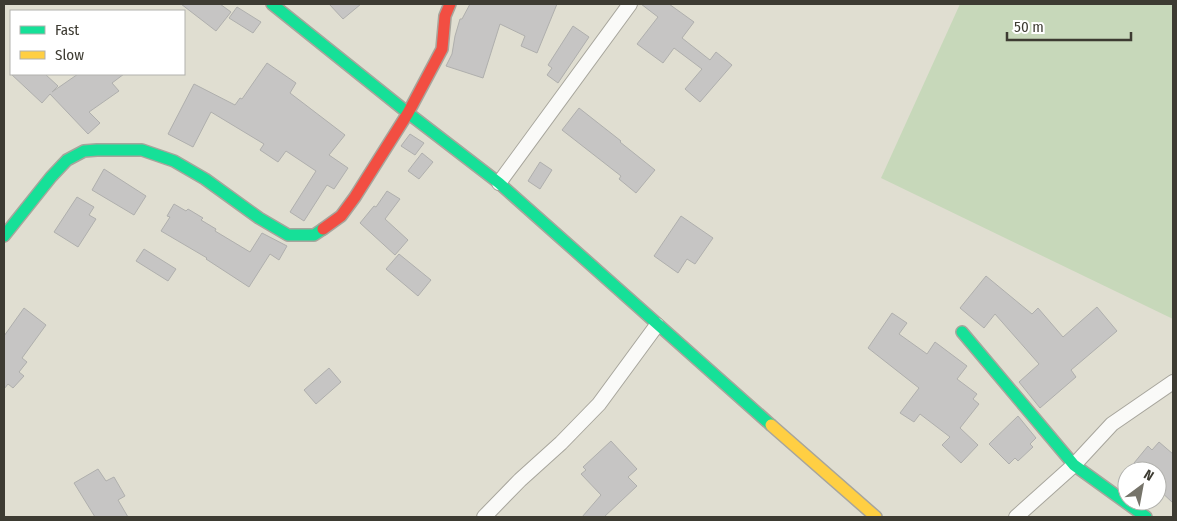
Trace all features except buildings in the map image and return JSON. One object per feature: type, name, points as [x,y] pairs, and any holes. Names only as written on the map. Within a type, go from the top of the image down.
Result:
[{"type":"street","points":[[272,4],[499,183],[876,517]]},
{"type":"street","points":[[4,236],[67,160],[84,151],[124,150],[142,150],[174,162],[206,179],[259,218],[288,235],[314,235],[341,216],[408,113],[442,49],[445,16],[450,4]]},
{"type":"street","points":[[499,183],[630,4]]},
{"type":"street","points":[[488,516],[520,480],[561,444],[599,404],[657,324]]},
{"type":"street","points":[[962,332],[1074,465],[1146,517]]},
{"type":"street","points":[[1016,517],[1074,465],[1112,424],[1173,382]]},
{"type":"green space","points":[[960,4],[1173,4],[1173,319],[881,178]]},
{"type":"traffic: fast","points":[[272,4],[499,183],[771,425]]},
{"type":"traffic: fast","points":[[4,236],[67,160],[84,151],[97,150],[142,150],[174,161],[205,179],[259,218],[288,235],[314,235],[323,229]]},
{"type":"traffic: fast","points":[[962,332],[1074,465],[1146,517]]},
{"type":"traffic: slow","points":[[771,425],[876,517]]},
{"type":"traffic: jam","points":[[323,229],[341,216],[355,197],[408,113],[442,49],[445,16],[450,4]]}]
